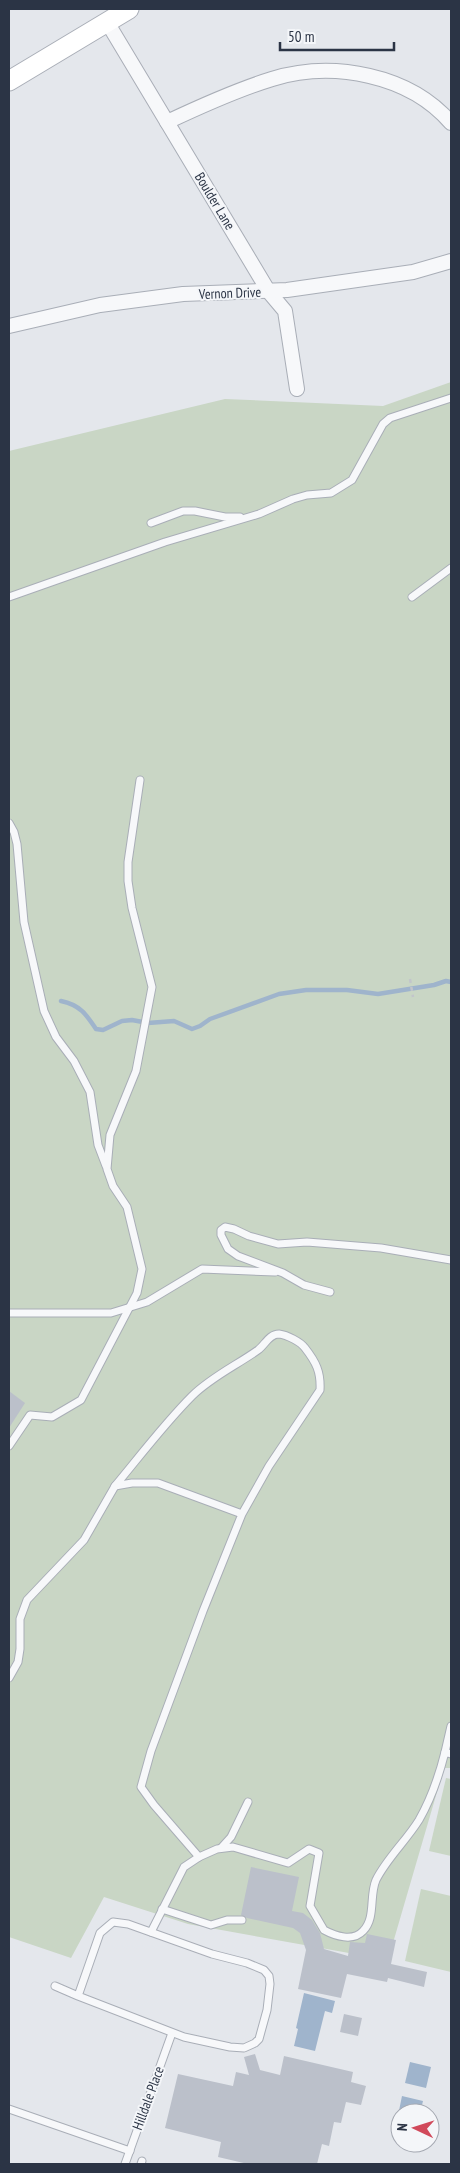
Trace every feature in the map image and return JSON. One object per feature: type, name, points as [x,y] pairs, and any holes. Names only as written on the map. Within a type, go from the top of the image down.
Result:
[{"type":"street","points":[[9,81],[129,9]]},
{"type":"street","name":"Boulder Lane","points":[[107,22],[269,292],[284,311],[297,389]]},
{"type":"street","points":[[166,122],[198,107],[273,79],[309,72],[326,72],[366,76],[410,90],[438,108],[451,123]]},
{"type":"street","name":"Vernon Drive","points":[[9,326],[100,304],[183,294],[269,292],[413,272],[451,261]]},
{"type":"lane","points":[[9,597],[165,542],[307,495],[331,493],[352,480],[383,424],[390,418],[401,416],[451,398]]},
{"type":"lane","points":[[151,523],[184,511],[195,511],[225,517],[248,516]]},
{"type":"lane","points":[[412,597],[451,568]]},
{"type":"lane","points":[[107,1168],[110,1134],[136,1071],[152,987],[132,908],[128,881],[128,862],[140,780]]},
{"type":"lane","points":[[9,824],[14,832],[17,844],[24,922],[44,1011],[56,1037],[74,1061],[90,1092],[98,1145],[113,1186],[127,1207],[142,1269],[137,1293],[81,1400],[52,1416],[30,1415],[9,1446]]},
{"type":"lane","points":[[330,1292],[304,1285],[283,1273],[238,1256],[228,1249],[221,1235],[221,1230],[225,1228],[234,1229],[249,1236],[278,1244],[308,1242],[382,1248],[451,1260]]},
{"type":"lane","points":[[9,1313],[112,1314],[158,1297],[202,1270],[283,1273]]},
{"type":"lane","points":[[9,1678],[18,1662],[20,1619],[27,1600],[84,1540],[115,1486],[193,1395],[225,1371],[260,1349],[271,1337],[279,1334],[302,1343],[318,1366],[321,1378],[320,1390],[269,1466],[242,1514],[161,1723],[141,1787],[199,1857]]},
{"type":"lane","points":[[115,1486],[158,1482],[242,1514]]},
{"type":"lane","points":[[448,1753],[451,1726]]},
{"type":"lane","points":[[151,1932],[184,1867],[199,1857],[221,1848],[233,1847],[288,1863],[309,1849],[320,1853],[310,1906],[317,1920],[324,1930],[344,1937],[356,1936],[364,1931],[371,1917],[373,1886],[379,1874],[418,1822],[448,1753],[451,1737]]},
{"type":"lane","points":[[221,1848],[231,1837],[248,1802]]},
{"type":"lane","points":[[162,1910],[211,1925],[227,1920],[242,1920]]},
{"type":"lane","points":[[55,1986],[78,1996],[184,2037],[230,2047],[244,2048],[259,2039],[267,2010],[270,1976],[264,1970],[247,1963],[212,1954],[128,1924],[113,1922],[100,1933],[78,1996]]},
{"type":"lane","name":"Hilldale Place","points":[[126,2164],[172,2033]]},
{"type":"lane","points":[[9,2109],[130,2151]]},
{"type":"path","points":[[410,979],[413,997]]},
{"type":"green space","points":[[451,382],[451,1768],[444,1768],[388,1960],[188,1924],[104,1897],[71,1958],[9,1937],[9,451],[225,399],[383,406]]},
{"type":"green space","points":[[446,1778],[451,1779],[451,1856],[429,1851]]},
{"type":"green space","points":[[421,1889],[451,1896],[451,1972],[405,1961]]},
{"type":"water","points":[[304,1993],[335,2001],[332,2013],[325,2011],[315,2051],[294,2046]]},
{"type":"water","points":[[410,2062],[431,2067],[426,2088],[405,2083]]},
{"type":"water","points":[[402,2096],[423,2101],[422,2103],[401,2103]]},
{"type":"building","points":[[9,1391],[25,1403],[9,1428]]},
{"type":"building","points":[[251,1867],[299,1877],[292,1911],[303,1913],[312,1920],[320,1933],[324,1949],[348,1956],[350,1942],[365,1943],[367,1934],[396,1940],[391,1964],[427,1972],[424,1987],[388,1978],[387,1982],[347,1974],[341,1998],[298,1989],[306,1950],[300,1933],[293,1928],[241,1915]]},
{"type":"building","points":[[344,2014],[362,2018],[358,2036],[340,2032]]},
{"type":"building","points":[[255,2054],[260,2070],[280,2075],[284,2056],[353,2072],[351,2082],[366,2086],[361,2105],[346,2102],[341,2123],[334,2122],[329,2146],[322,2144],[317,2164],[248,2164],[218,2157],[221,2142],[165,2128],[178,2074],[233,2086],[236,2072],[249,2075],[244,2057]]},
{"type":"waterway","points":[[61,1001],[73,1005],[82,1011],[96,1029],[103,1030],[122,1021],[132,1020],[148,1023],[174,1021],[192,1029],[210,1019],[279,994],[306,990],[347,990],[378,994],[434,985],[446,981],[451,982]]}]
